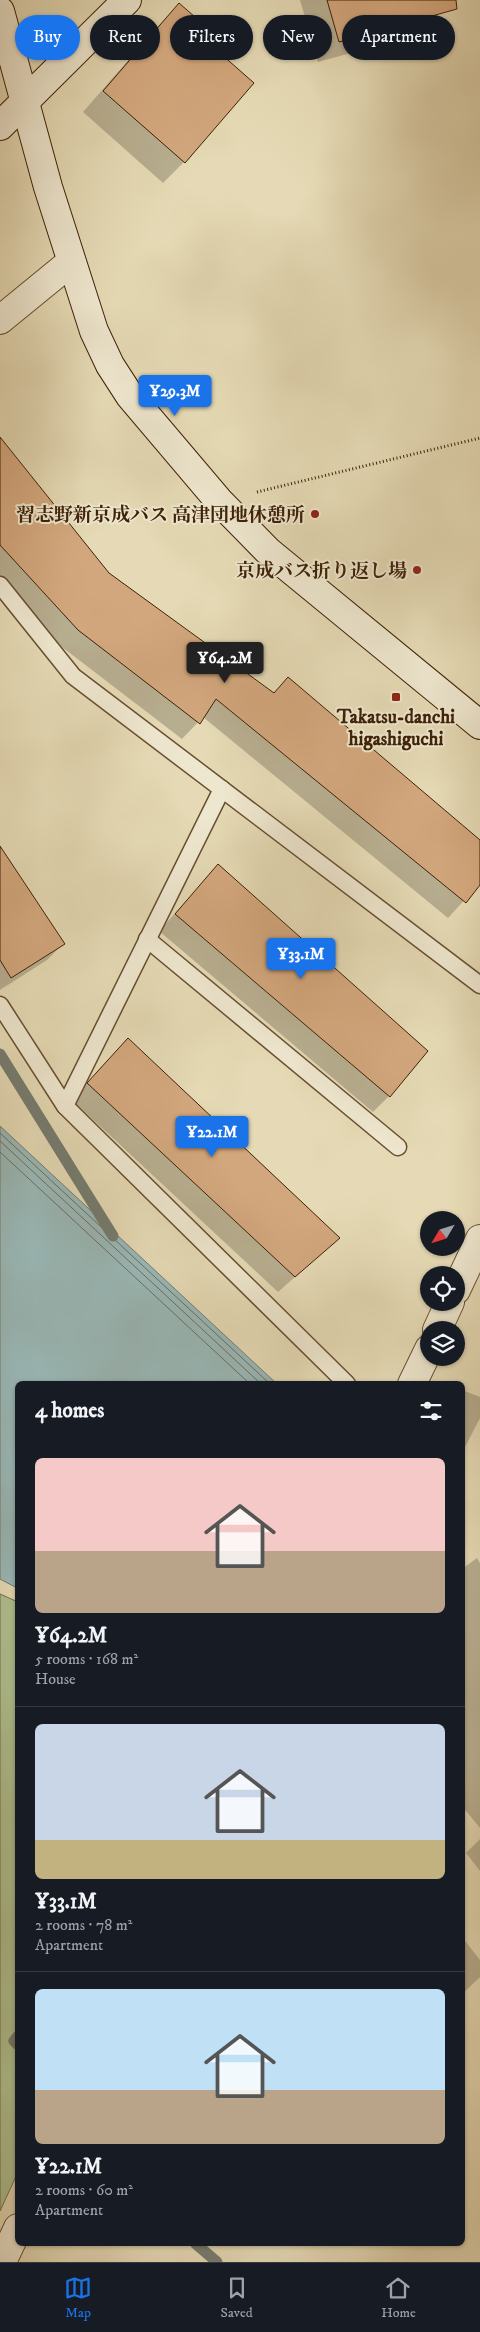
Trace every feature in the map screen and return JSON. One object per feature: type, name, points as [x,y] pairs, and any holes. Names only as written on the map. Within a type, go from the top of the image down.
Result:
[{"type":"street","points":[[0,126],[127,0]]},
{"type":"street","points":[[0,12],[71,262],[94,331],[110,365],[130,396],[219,501],[268,551],[480,725]]},
{"type":"street","points":[[0,320],[71,262]]},
{"type":"street","points":[[465,1271],[480,1239]]},
{"type":"street","points":[[413,1381],[420,1366]]},
{"type":"street","points":[[2,2262],[15,2234]]},
{"type":"lane","points":[[0,585],[73,676],[480,985]]},
{"type":"lane","points":[[65,1106],[222,789]]},
{"type":"lane","points":[[147,939],[398,1147]]},
{"type":"lane","points":[[0,1005],[65,1106],[344,1381]]},
{"type":"path","points":[[219,501],[480,438]]},
{"type":"green space","points":[[0,1594],[15,1601],[15,2178],[0,2211]]},
{"type":"water","points":[[0,1126],[274,1381],[15,1381],[15,1587],[0,1579]]},
{"type":"building","points":[[327,0],[456,0],[457,9],[436,15],[342,15],[342,41],[339,42]]},
{"type":"building","points":[[179,3],[193,15],[170,15],[170,60],[228,60],[254,83],[185,163],[103,91],[130,60],[160,60],[160,25]]},
{"type":"building","points":[[0,437],[109,573],[274,693],[288,677],[480,840],[480,885],[466,903],[216,699],[200,724],[78,630],[0,545]]},
{"type":"building","points":[[0,846],[65,944],[11,978],[0,960]]},
{"type":"building","points":[[218,864],[428,1051],[390,1097],[175,914]]},
{"type":"building","points":[[128,1038],[340,1238],[295,1277],[87,1083]]},
{"type":"waterway","points":[[0,1054],[113,1236]]},
{"type":"waterway","points":[[198,2246],[217,2262]]},
{"type":"place","name":"習志野新京成バス 高津団地休憩所","points":[[315,514]]},
{"type":"place","name":"京成バス折り返し場","points":[[417,570]]},
{"type":"place","name":"Takatsu-danchi higashiguchi","points":[[396,697]]}]
